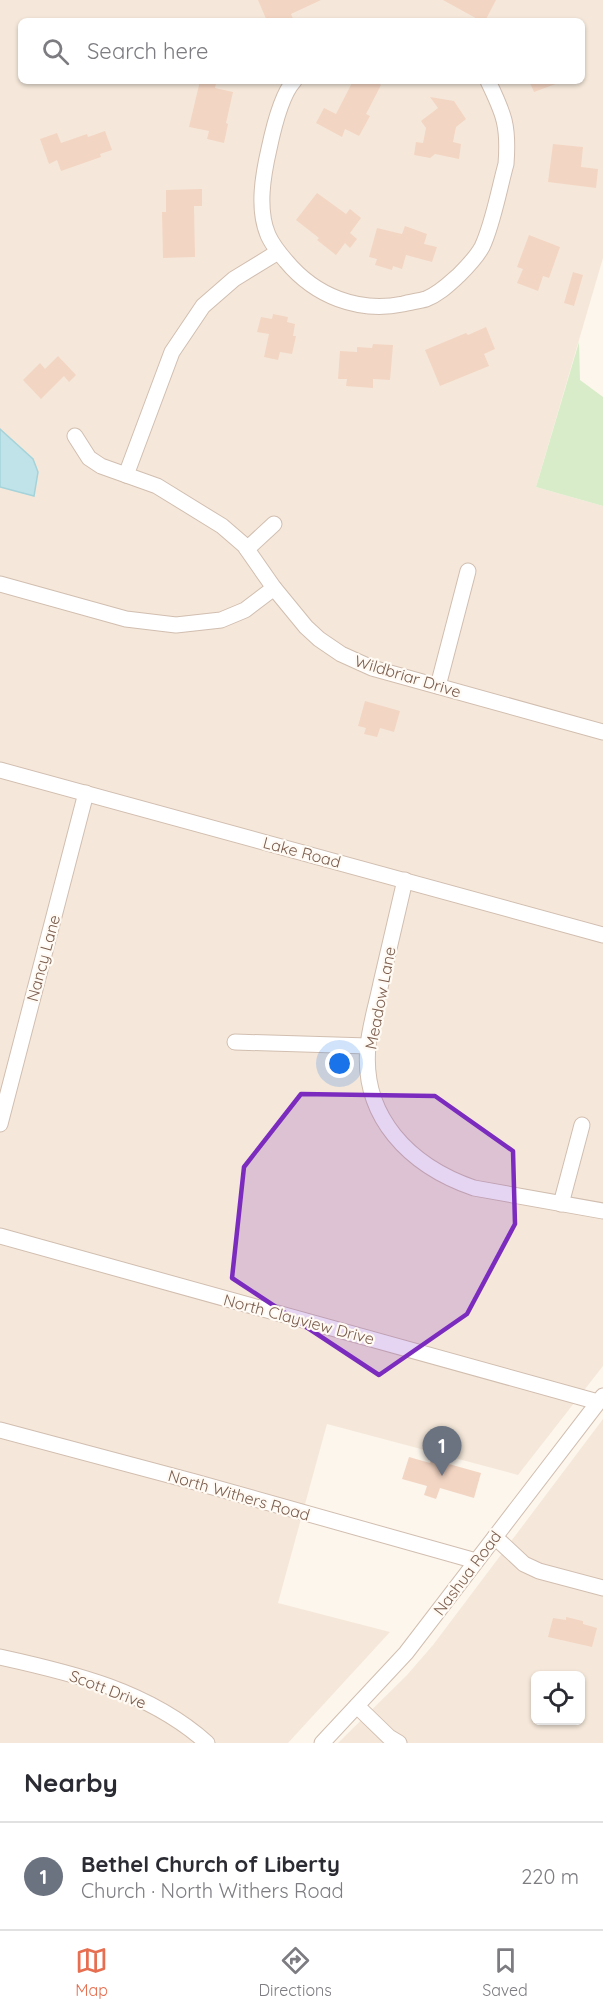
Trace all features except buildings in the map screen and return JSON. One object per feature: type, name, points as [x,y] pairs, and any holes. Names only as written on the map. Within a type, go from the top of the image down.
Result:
[{"type":"street","points":[[292,84],[280,110],[263,178],[263,208],[267,234],[278,252],[295,272],[316,290],[333,298],[353,303],[389,306],[425,299],[445,288],[472,263],[482,247],[506,164],[507,130],[503,112],[489,84]]},
{"type":"street","points":[[126,475],[172,352],[203,306],[234,279],[278,252]]},
{"type":"street","name":"Wildbriar Drive","points":[[75,436],[89,458],[101,466],[158,486],[222,526],[247,549],[274,588],[306,627],[341,654],[372,668],[603,732]]},
{"type":"street","points":[[247,549],[274,524]]},
{"type":"street","points":[[438,686],[468,571]]},
{"type":"street","points":[[0,584],[126,619],[176,625],[221,620],[244,610],[274,588]]},
{"type":"street","name":"Lake Road","points":[[0,770],[603,935]]},
{"type":"street","name":"Nancy Lane","points":[[0,1124],[86,793]]},
{"type":"street","name":"Meadow Lane","points":[[405,880],[368,1046],[369,1080],[377,1105],[389,1128],[412,1154],[445,1177],[474,1188],[603,1211]]},
{"type":"street","points":[[235,1042],[368,1046]]},
{"type":"street","points":[[561,1204],[582,1125]]},
{"type":"street","name":"North Clayview Drive","points":[[0,1236],[600,1399]]},
{"type":"street","name":"Nashua Road","points":[[321,1743],[406,1653],[600,1399]]},
{"type":"street","name":"North Withers Road","points":[[0,1430],[477,1561]]},
{"type":"street","points":[[495,1537],[524,1563],[532,1567],[603,1588]]},
{"type":"street","name":"Scott Drive","points":[[0,1657],[54,1669],[127,1693],[173,1717],[207,1743]]},
{"type":"street","points":[[357,1706],[389,1737],[399,1743]]},
{"type":"highlighted area","points":[[301,1094],[435,1096],[513,1151],[515,1224],[467,1314],[379,1375],[232,1278],[244,1167]]},
{"type":"shaded area","points":[[0,0],[603,0],[603,258],[536,487],[603,506],[603,1366],[518,1475],[327,1424],[278,1603],[390,1632],[288,1743],[0,1743],[0,487],[34,496],[33,459],[0,429]]},
{"type":"shaded area","points":[[603,1419],[603,1743],[338,1743],[407,1675],[433,1645]]},
{"type":"green space","points":[[579,342],[580,380],[603,397],[603,506],[536,487]]},
{"type":"water","points":[[0,429],[33,459],[38,472],[34,496],[0,487]]},
{"type":"place","name":"Bethel Church of Liberty","points":[[442,1476]]}]
